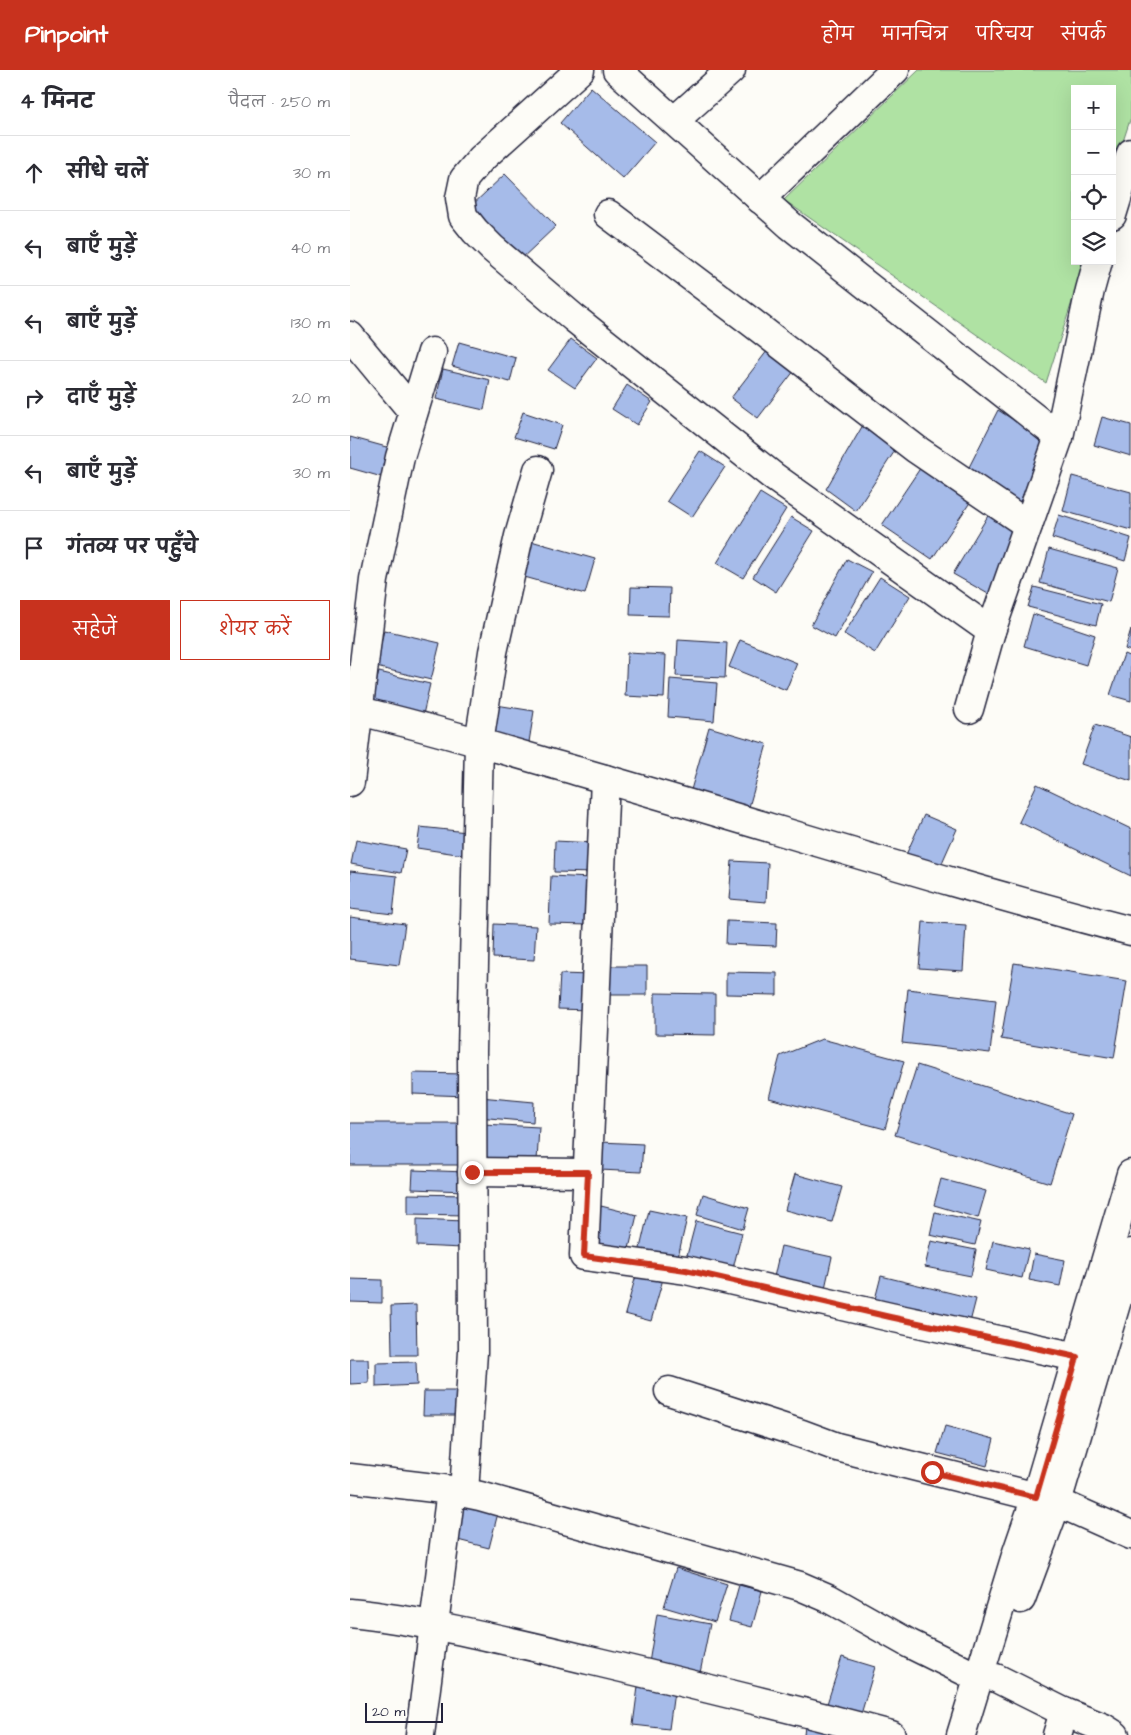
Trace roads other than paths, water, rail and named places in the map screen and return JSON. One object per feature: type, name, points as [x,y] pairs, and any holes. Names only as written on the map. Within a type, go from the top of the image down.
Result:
[{"type":"street","points":[[580,70],[481,159],[464,179],[460,198],[463,216],[492,248],[574,318],[766,471],[991,631]]},
{"type":"street","points":[[617,70],[790,225],[1058,437]]},
{"type":"street","points":[[674,121],[731,70]]},
{"type":"street","points":[[760,199],[895,70]]},
{"type":"street","points":[[1116,202],[1131,155]]},
{"type":"street","points":[[608,214],[750,320],[916,449],[1028,525]]},
{"type":"street","points":[[969,709],[991,631],[1058,437],[1097,265]]},
{"type":"street","points":[[350,336],[413,412]]},
{"type":"street","points":[[350,782],[374,580],[400,457],[432,352]]},
{"type":"street","points":[[420,1735],[434,1626],[458,1492],[473,1352],[472,1043],[479,743],[493,652],[519,536],[538,470]]},
{"type":"street","points":[[359,711],[398,720],[605,779],[1045,909],[1131,931]]},
{"type":"street","points":[[605,779],[584,1256],[686,1270],[890,1317],[1077,1357]]},
{"type":"street","points":[[472,1172],[588,1172]]},
{"type":"street","points":[[1047,1500],[1077,1357],[1131,1174]]},
{"type":"street","points":[[978,1735],[987,1678],[1017,1552],[1047,1500],[1131,1253]]},
{"type":"street","points":[[669,1390],[837,1447],[1047,1500],[1131,1535]]},
{"type":"street","points":[[350,1478],[458,1492],[800,1586],[828,1598],[910,1644],[987,1678],[1061,1723],[1104,1728],[1115,1735]]},
{"type":"street","points":[[350,1613],[434,1626],[539,1648],[720,1691],[891,1735]]},
{"type":"street","points":[[961,1735],[987,1678]]}]
